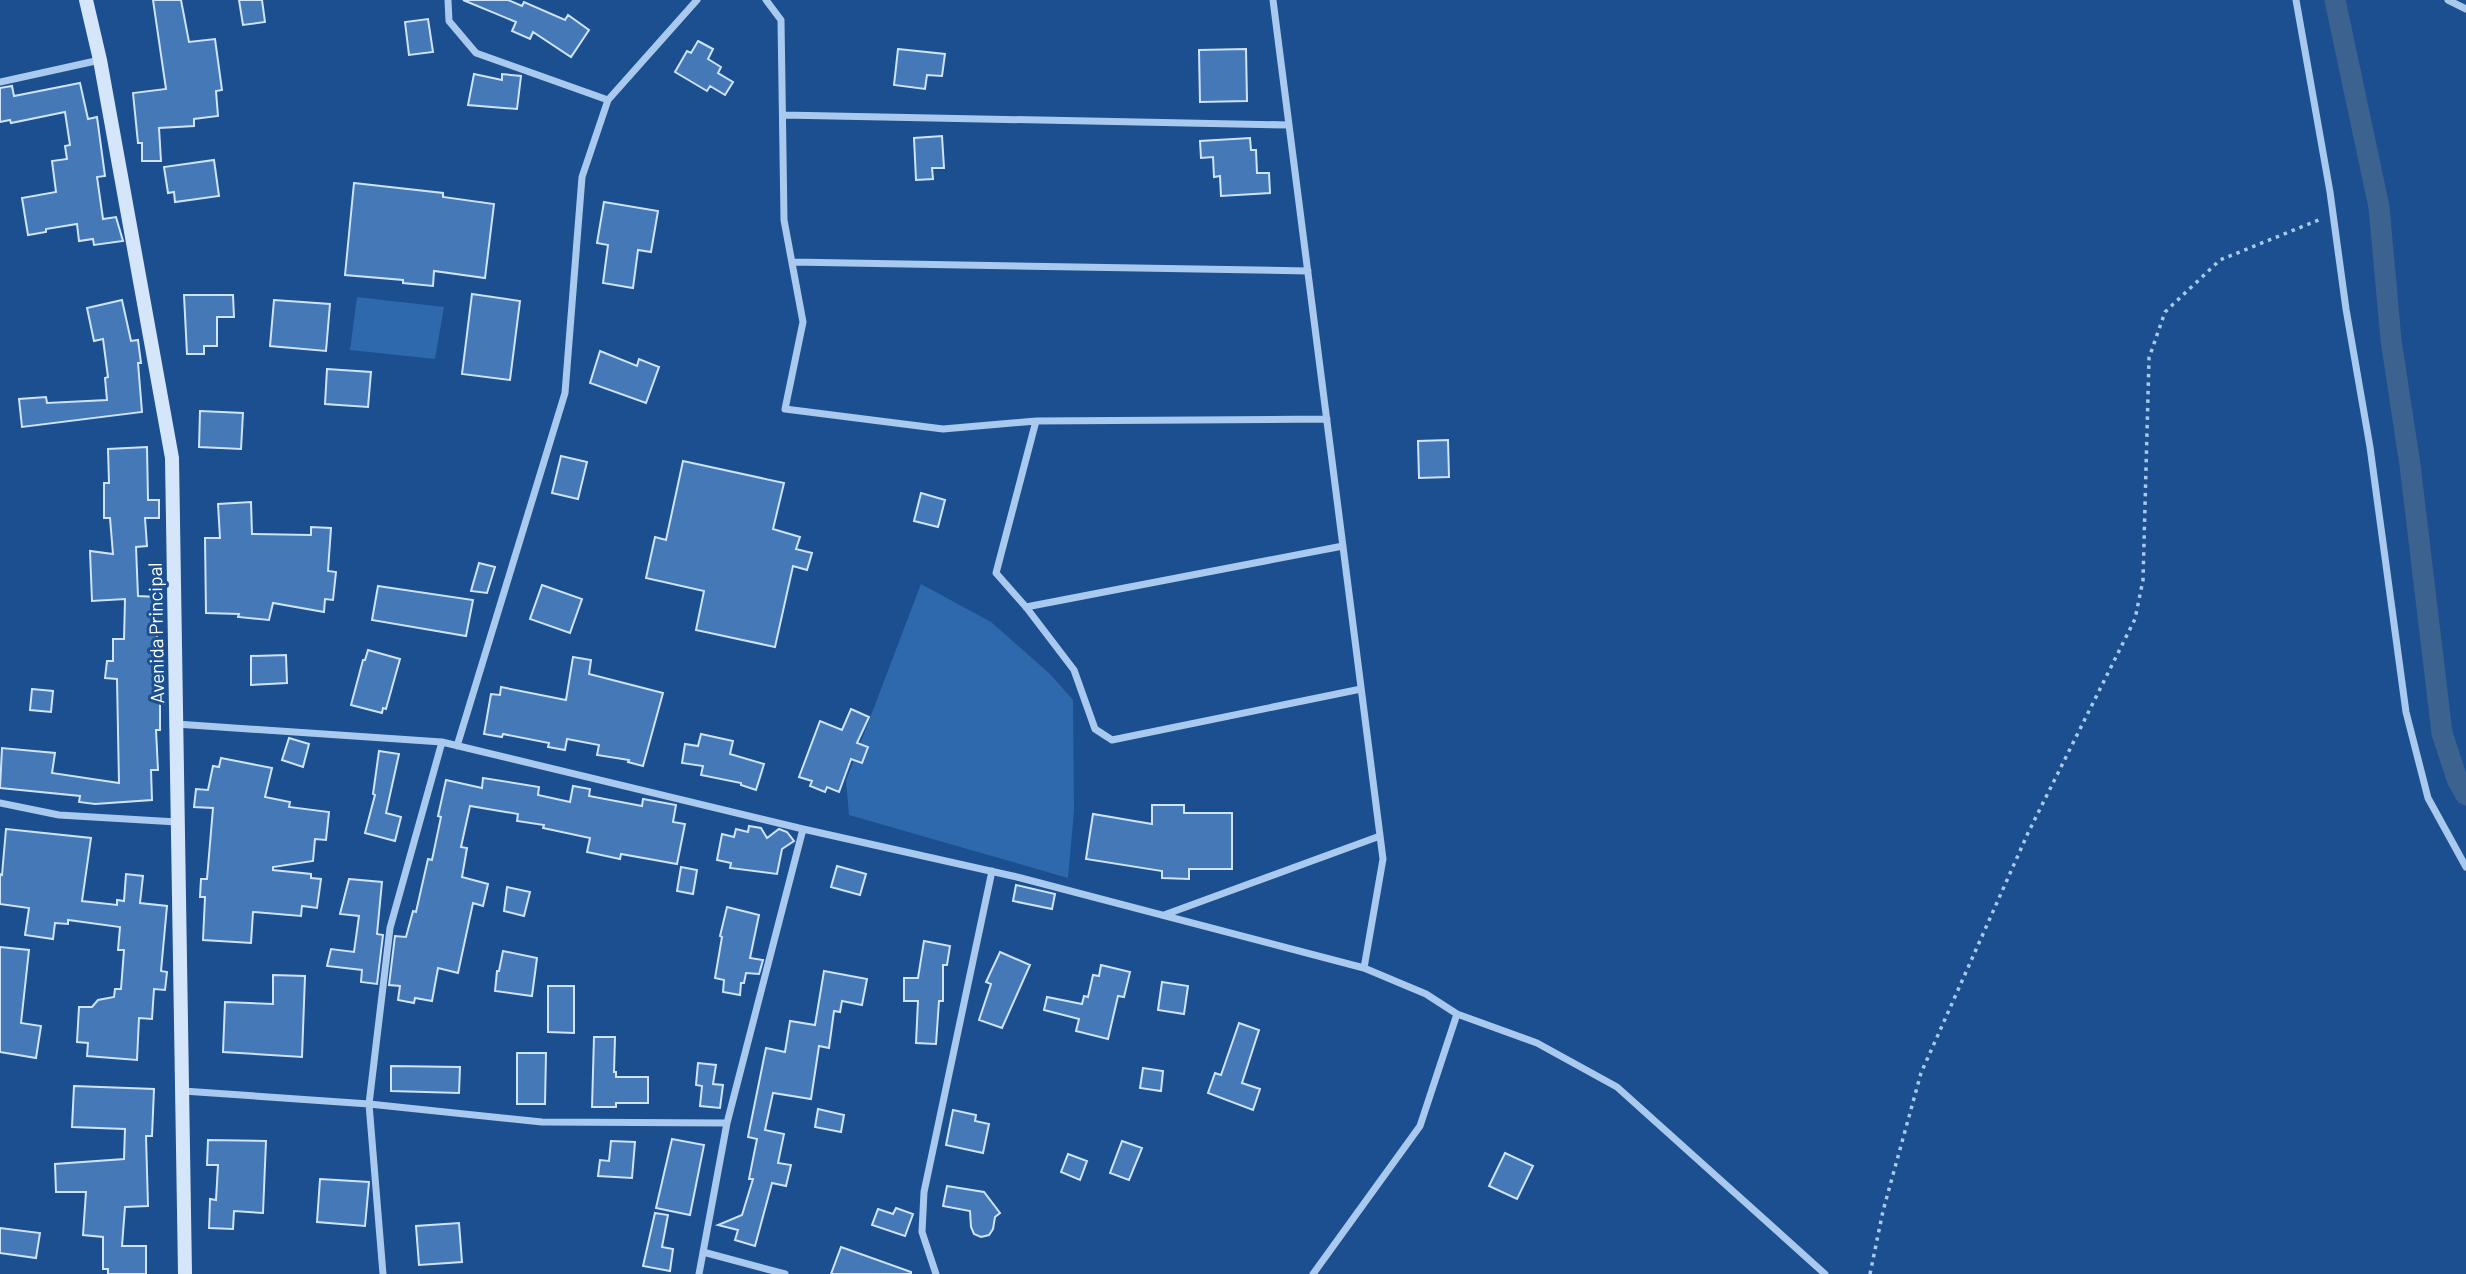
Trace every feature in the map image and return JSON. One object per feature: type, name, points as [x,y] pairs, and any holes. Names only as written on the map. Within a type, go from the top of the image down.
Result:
[{"type":"main road","name":"Avenida Principal","points":[[86,0],[100,60],[172,458],[185,1274]]},
{"type":"street","points":[[448,0],[449,20],[476,52],[608,100]]},
{"type":"street","points":[[457,746],[565,393],[582,177],[608,100],[697,0]]},
{"type":"street","points":[[766,0],[781,20],[784,220],[803,322],[785,409],[943,429],[1036,421],[1327,419]]},
{"type":"street","points":[[1273,0],[1383,859],[1364,968]]},
{"type":"street","points":[[2296,0],[2370,447],[2406,712],[2428,798],[2466,867]]},
{"type":"street","points":[[2448,0],[2466,9]]},
{"type":"street","points":[[0,82],[100,60]]},
{"type":"street","points":[[783,115],[1289,125]]},
{"type":"street","points":[[792,262],[1308,271]]},
{"type":"street","points":[[1036,421],[996,573],[1074,670],[1095,729],[1112,740],[1362,690]]},
{"type":"street","points":[[1026,607],[1343,546]]},
{"type":"street","points":[[176,724],[442,742],[803,829],[992,871],[1364,968],[1426,995],[1457,1014],[1537,1043],[1617,1087],[1825,1274]]},
{"type":"street","points":[[383,1274],[369,1104],[390,928],[442,742]]},
{"type":"street","points":[[0,803],[58,815],[177,821]]},
{"type":"street","points":[[699,1274],[727,1123],[803,829]]},
{"type":"street","points":[[1164,915],[1380,836]]},
{"type":"street","points":[[936,1274],[922,1231],[924,1192],[992,871]]},
{"type":"street","points":[[1313,1274],[1420,1126],[1457,1014]]},
{"type":"street","points":[[182,1091],[369,1104],[542,1122],[727,1123]]},
{"type":"street","points":[[703,1252],[785,1274]]},
{"type":"path","points":[[1870,1274],[1883,1211],[1920,1073],[2028,833],[2135,619],[2143,579],[2149,358],[2165,312],[2220,260],[2333,214]]},
{"type":"shaded area","points":[[357,297],[444,307],[435,359],[350,350]]},
{"type":"shaded area","points":[[921,584],[991,622],[1050,674],[1073,700],[1074,811],[1068,878],[849,815],[846,781]]},
{"type":"building","points":[[153,0],[181,0],[189,42],[215,39],[222,90],[216,91],[218,116],[194,119],[194,126],[159,128],[161,161],[142,161],[142,143],[138,143],[133,93],[166,89]]},
{"type":"building","points":[[239,0],[262,0],[265,22],[243,25]]},
{"type":"building","points":[[463,0],[508,0],[522,6],[524,2],[565,20],[568,15],[589,30],[571,57],[533,32],[530,39],[512,31],[516,22]]},
{"type":"building","points":[[428,19],[433,52],[409,55],[405,22]]},
{"type":"building","points":[[698,41],[713,49],[708,59],[721,67],[718,73],[733,82],[725,95],[710,86],[707,91],[675,72],[687,51],[691,53]]},
{"type":"building","points":[[898,49],[945,54],[942,76],[927,75],[925,89],[894,85]]},
{"type":"building","points":[[1246,49],[1247,101],[1200,102],[1199,50]]},
{"type":"building","points":[[474,74],[502,80],[502,74],[521,76],[517,109],[468,105]]},
{"type":"building","points":[[80,83],[88,119],[97,117],[105,176],[97,177],[103,219],[116,217],[123,241],[94,245],[93,239],[79,241],[77,224],[28,235],[22,198],[56,192],[52,161],[67,159],[65,146],[70,145],[65,112],[11,123],[10,120],[0,122],[0,88],[12,86],[14,96]]},
{"type":"building","points":[[942,136],[944,168],[932,168],[933,179],[916,180],[914,138]]},
{"type":"building","points":[[1250,138],[1251,150],[1256,150],[1257,173],[1269,173],[1270,193],[1221,196],[1220,176],[1214,177],[1213,157],[1201,158],[1200,141]]},
{"type":"building","points":[[214,160],[219,196],[175,202],[174,192],[168,193],[164,167]]},
{"type":"building","points":[[354,183],[443,193],[443,197],[494,204],[485,278],[434,271],[433,286],[403,283],[403,280],[345,275]]},
{"type":"building","points":[[604,202],[658,211],[651,252],[638,250],[633,288],[603,283],[608,245],[597,243]]},
{"type":"building","points":[[472,294],[520,301],[510,380],[462,374]]},
{"type":"building","points":[[184,295],[233,295],[234,317],[217,317],[217,346],[204,346],[204,354],[187,354]]},
{"type":"building","points":[[122,300],[131,341],[138,340],[142,412],[22,427],[19,399],[46,397],[47,403],[107,400],[105,378],[108,377],[103,339],[94,341],[87,308]]},
{"type":"building","points":[[274,300],[330,304],[326,351],[270,346]]},
{"type":"building","points":[[600,351],[637,366],[639,359],[659,367],[646,403],[590,383]]},
{"type":"building","points":[[327,369],[371,372],[368,407],[325,404]]},
{"type":"building","points":[[200,411],[243,413],[241,449],[199,447]]},
{"type":"building","points":[[1448,440],[1449,477],[1419,478],[1418,441]]},
{"type":"building","points":[[147,447],[148,500],[159,500],[159,518],[145,518],[147,546],[136,547],[138,596],[158,597],[157,639],[162,640],[161,661],[156,660],[160,730],[156,730],[158,770],[151,770],[152,800],[95,804],[79,802],[80,796],[0,788],[2,748],[55,753],[52,773],[119,783],[117,679],[105,678],[107,661],[113,661],[113,639],[124,639],[125,599],[92,601],[90,551],[113,554],[110,518],[104,518],[104,483],[109,483],[108,449]]},
{"type":"building","points":[[561,456],[587,462],[578,499],[552,493]]},
{"type":"building","points":[[683,461],[784,483],[773,529],[800,537],[796,549],[812,553],[807,570],[793,566],[775,647],[696,630],[704,591],[646,578],[655,537],[666,540]]},
{"type":"building","points":[[921,493],[945,500],[938,527],[914,521]]},
{"type":"building","points":[[251,502],[252,534],[311,535],[311,527],[331,528],[328,571],[336,572],[333,600],[325,599],[324,612],[273,603],[269,620],[238,617],[239,614],[206,613],[205,538],[220,538],[218,504]]},
{"type":"building","points":[[479,563],[495,567],[487,593],[471,591]]},
{"type":"building","points":[[542,585],[582,599],[570,633],[530,619]]},
{"type":"building","points":[[378,586],[473,600],[466,636],[372,620]]},
{"type":"building","points":[[368,650],[400,659],[386,709],[383,708],[382,713],[351,705]]},
{"type":"building","points":[[286,655],[287,683],[251,685],[251,656]]},
{"type":"building","points":[[573,657],[591,660],[589,674],[663,693],[643,766],[628,762],[629,760],[597,755],[599,745],[567,739],[565,750],[548,747],[549,743],[503,734],[502,737],[484,734],[491,694],[500,695],[501,687],[566,700]]},
{"type":"building","points":[[32,689],[53,691],[51,712],[30,710]]},
{"type":"building","points":[[851,709],[869,717],[857,743],[868,747],[862,763],[851,759],[839,792],[827,787],[825,792],[810,786],[812,781],[799,777],[820,721],[842,730]]},
{"type":"building","points":[[701,734],[733,741],[730,754],[764,764],[756,790],[741,783],[701,775],[703,766],[682,763],[685,744],[698,746]]},
{"type":"building","points":[[289,738],[309,744],[303,767],[282,760]]},
{"type":"building","points":[[379,751],[399,754],[386,813],[401,817],[395,841],[365,833],[375,795]]},
{"type":"building","points":[[221,758],[272,768],[265,797],[290,802],[289,807],[329,812],[326,840],[315,839],[313,861],[273,867],[273,870],[311,874],[311,878],[321,879],[317,908],[302,906],[301,916],[253,912],[251,943],[203,940],[205,897],[200,897],[201,879],[207,879],[213,808],[194,807],[196,789],[208,790],[213,766],[219,767]]},
{"type":"building","points":[[483,778],[539,787],[538,795],[570,802],[573,786],[590,789],[589,796],[642,806],[643,799],[676,805],[673,822],[685,824],[677,864],[621,854],[620,859],[587,852],[590,838],[543,828],[544,825],[517,821],[518,814],[470,806],[461,847],[467,848],[462,877],[488,884],[483,906],[473,903],[458,973],[438,968],[432,1001],[415,998],[414,1003],[398,1000],[400,986],[389,985],[395,936],[406,937],[413,911],[416,912],[428,859],[432,860],[446,780],[482,788]]},
{"type":"building","points":[[1152,805],[1184,805],[1184,813],[1232,813],[1232,869],[1189,869],[1189,879],[1162,878],[1162,871],[1086,859],[1093,814],[1152,824]]},
{"type":"building","points":[[749,826],[761,828],[767,838],[779,829],[787,832],[794,841],[782,849],[777,874],[730,868],[731,863],[717,860],[722,834],[734,837],[736,829],[748,832]]},
{"type":"building","points":[[6,829],[91,838],[82,901],[117,905],[117,900],[124,901],[126,874],[143,876],[140,903],[167,906],[161,971],[167,972],[165,990],[154,989],[152,1019],[139,1018],[137,1060],[87,1056],[88,1043],[77,1042],[79,1007],[92,1007],[98,1000],[114,997],[115,989],[121,989],[124,950],[118,950],[120,927],[68,920],[68,924],[55,923],[53,939],[25,935],[29,908],[0,904],[0,874],[2,875]]},
{"type":"building","points":[[837,866],[866,874],[860,895],[831,887]]},
{"type":"building","points":[[681,867],[697,870],[693,894],[677,891]]},
{"type":"building","points":[[349,879],[382,882],[377,934],[383,935],[377,984],[361,982],[362,970],[327,966],[331,949],[354,952],[359,916],[340,914]]},
{"type":"building","points":[[1016,885],[1055,894],[1052,909],[1013,901]]},
{"type":"building","points":[[507,887],[530,892],[524,916],[504,911]]},
{"type":"building","points":[[727,907],[759,915],[750,958],[763,960],[759,974],[746,973],[744,983],[741,983],[740,995],[723,992],[724,980],[715,978]]},
{"type":"building","points":[[924,941],[950,946],[947,965],[943,965],[943,1001],[939,1001],[936,1044],[916,1043],[918,1001],[904,1001],[904,978],[918,978]]},
{"type":"building","points":[[0,947],[29,950],[21,1023],[41,1026],[36,1058],[0,1052]]},
{"type":"building","points":[[503,951],[537,958],[532,996],[495,991]]},
{"type":"building","points":[[1000,952],[1030,965],[1002,1028],[979,1020],[991,984],[986,982]]},
{"type":"building","points":[[1101,965],[1130,972],[1124,997],[1118,996],[1108,1039],[1076,1031],[1079,1019],[1044,1010],[1047,997],[1082,1004],[1084,996],[1088,997],[1093,975],[1099,976]]},
{"type":"building","points":[[824,971],[867,979],[862,1005],[842,1001],[840,1012],[834,1011],[829,1048],[819,1046],[811,1099],[773,1093],[765,1130],[784,1134],[778,1163],[791,1165],[786,1186],[772,1183],[755,1246],[735,1240],[738,1230],[718,1225],[742,1215],[753,1179],[749,1179],[757,1139],[748,1137],[766,1048],[785,1052],[790,1021],[815,1025]]},
{"type":"building","points":[[273,975],[305,976],[302,1057],[223,1052],[225,1002],[273,1004]]},
{"type":"building","points":[[1162,982],[1188,986],[1184,1014],[1158,1010]]},
{"type":"building","points":[[548,986],[574,986],[574,1033],[548,1032]]},
{"type":"building","points":[[1239,1023],[1259,1030],[1242,1083],[1260,1089],[1253,1110],[1208,1093],[1215,1073],[1221,1075]]},
{"type":"building","points":[[594,1037],[615,1037],[616,1077],[648,1077],[648,1103],[616,1103],[616,1107],[592,1107]]},
{"type":"building","points":[[517,1053],[546,1053],[545,1104],[517,1104]]},
{"type":"building","points":[[698,1063],[716,1065],[713,1084],[723,1085],[720,1108],[700,1106],[702,1086],[696,1085]]},
{"type":"building","points":[[391,1066],[460,1067],[459,1093],[391,1091]]},
{"type":"building","points":[[1143,1068],[1163,1071],[1161,1091],[1140,1088]]},
{"type":"building","points":[[74,1086],[154,1089],[152,1136],[146,1136],[148,1206],[125,1207],[122,1246],[146,1246],[146,1274],[108,1274],[108,1269],[103,1269],[103,1237],[83,1235],[86,1192],[56,1192],[55,1164],[124,1159],[125,1129],[72,1127]]},
{"type":"building","points":[[818,1109],[844,1115],[841,1132],[815,1127]]},
{"type":"building","points":[[953,1110],[976,1115],[975,1121],[989,1124],[983,1153],[946,1145]]},
{"type":"building","points":[[672,1139],[704,1145],[690,1215],[656,1208]]},
{"type":"building","points":[[208,1140],[266,1141],[263,1213],[234,1211],[233,1229],[209,1228],[210,1199],[216,1200],[218,1165],[207,1165]]},
{"type":"building","points":[[611,1141],[635,1142],[632,1178],[598,1176],[600,1160],[609,1161]]},
{"type":"building","points":[[1122,1141],[1142,1148],[1129,1180],[1110,1173]]},
{"type":"building","points":[[1505,1153],[1533,1166],[1517,1199],[1489,1186]]},
{"type":"building","points":[[1068,1154],[1087,1161],[1080,1180],[1061,1172]]},
{"type":"building","points":[[320,1179],[369,1182],[365,1226],[317,1222]]},
{"type":"building","points":[[947,1186],[984,1192],[1000,1213],[995,1217],[989,1235],[981,1237],[974,1234],[970,1211],[943,1206]]},
{"type":"building","points":[[896,1208],[913,1214],[905,1236],[872,1225],[878,1209],[893,1214]]},
{"type":"building","points":[[655,1213],[668,1215],[662,1247],[673,1249],[670,1271],[643,1266]]},
{"type":"building","points":[[459,1223],[462,1262],[419,1265],[416,1226]]},
{"type":"building","points":[[0,1228],[40,1233],[36,1258],[0,1253]]},
{"type":"building","points":[[841,1247],[911,1272],[911,1274],[831,1274]]},
{"type":"waterway","points":[[2335,0],[2379,207],[2391,340],[2410,465],[2442,733],[2457,779],[2466,795]]}]
